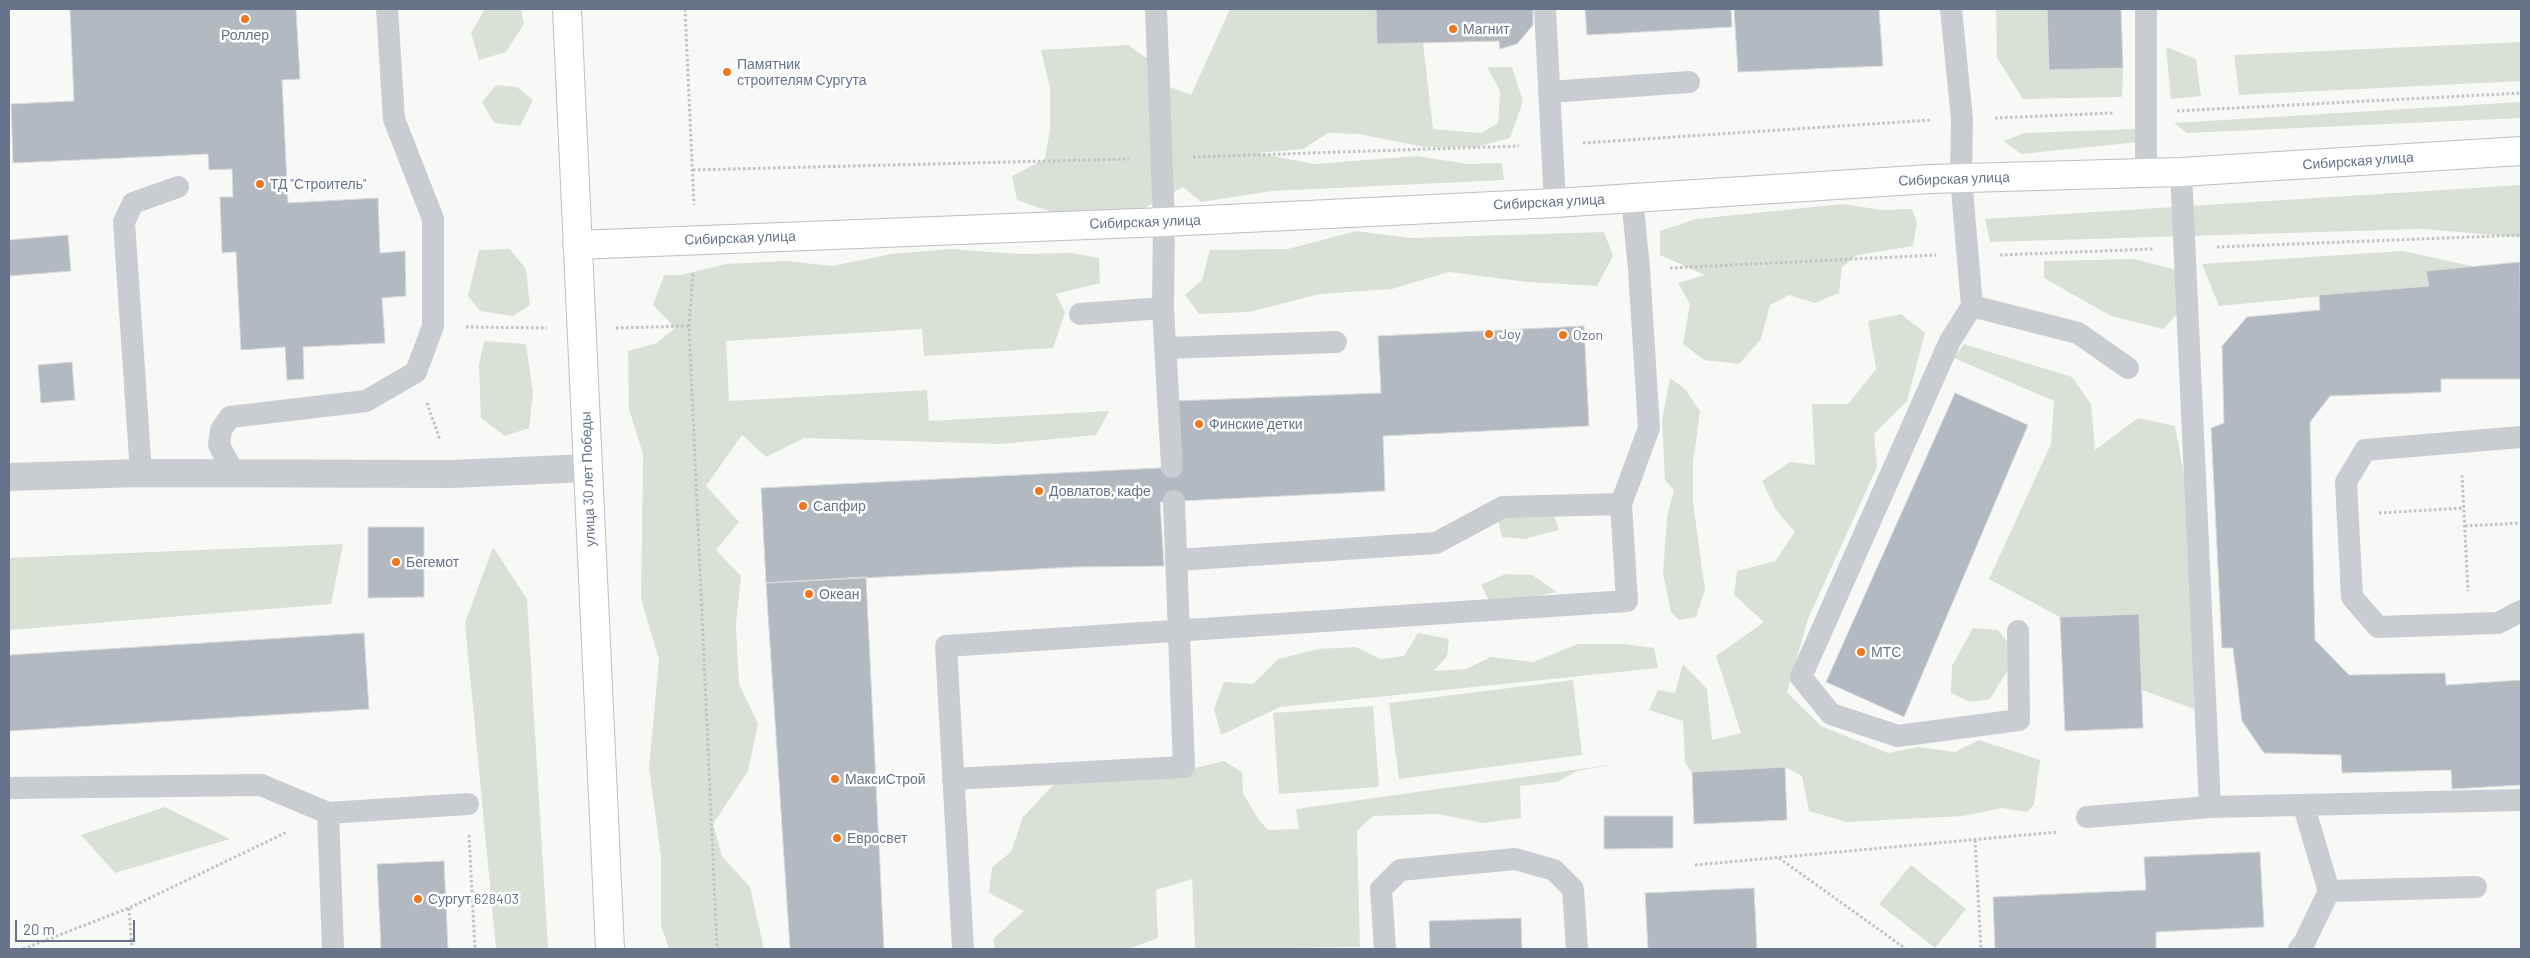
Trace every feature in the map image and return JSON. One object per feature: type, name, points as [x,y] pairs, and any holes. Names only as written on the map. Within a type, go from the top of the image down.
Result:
[{"type":"street","name":"улица 30 лет Победы","points":[[567,9],[610,949]]},
{"type":"street","name":"Сибирская улица","points":[[577,245],[1164,222],[1554,203],[1961,178],[2181,172],[2521,150]]},
{"type":"street","points":[[9,477],[233,472],[451,474],[588,468]]},
{"type":"lane","points":[[233,472],[219,445],[221,430],[230,417],[366,401],[416,372],[433,326],[433,218],[394,119],[387,9]]},
{"type":"lane","points":[[1156,9],[1164,222],[1164,308],[1172,467]]},
{"type":"lane","points":[[1545,9],[1554,203]]},
{"type":"lane","points":[[1951,9],[1962,119],[1961,178],[1966,256],[1972,306],[1950,341],[1801,677],[1831,714],[1898,736],[2019,720],[2018,631]]},
{"type":"lane","points":[[2146,9],[2146,173]]},
{"type":"lane","points":[[1549,92],[1689,82]]},
{"type":"lane","points":[[2181,172],[2210,807]]},
{"type":"lane","points":[[141,473],[124,222],[132,203],[178,187]]},
{"type":"lane","points":[[963,949],[946,646],[1627,600],[1621,504],[1649,428],[1639,269],[1632,197]]},
{"type":"lane","points":[[1972,306],[2078,333],[2128,368]]},
{"type":"lane","points":[[1080,314],[1164,308]]},
{"type":"lane","points":[[1166,348],[1336,342]]},
{"type":"lane","points":[[2521,437],[2365,450],[2346,482],[2352,597],[2378,627],[2498,623],[2521,611]]},
{"type":"lane","points":[[953,779],[1184,767],[1174,501]]},
{"type":"lane","points":[[1177,560],[1436,543],[1503,507],[1621,504]]},
{"type":"lane","points":[[9,788],[261,784],[328,813],[468,804]]},
{"type":"lane","points":[[2087,817],[2210,807],[2304,807],[2521,800]]},
{"type":"lane","points":[[2299,949],[2304,943],[2329,891],[2304,807]]},
{"type":"lane","points":[[328,813],[333,949]]},
{"type":"lane","points":[[1385,949],[1381,890],[1400,870],[1515,859],[1554,870],[1573,889],[1577,949]]},
{"type":"lane","points":[[2329,891],[2476,887]]},
{"type":"path","points":[[685,9],[696,239],[689,326],[718,949]]},
{"type":"path","points":[[693,170],[1162,158],[1552,145],[1962,119],[2146,112],[2521,93]]},
{"type":"path","points":[[1639,269],[1932,255],[1966,256],[2521,235]]},
{"type":"path","points":[[416,372],[451,474]]},
{"type":"path","points":[[2460,442],[2470,624]]},
{"type":"path","points":[[2348,515],[2464,508]]},
{"type":"path","points":[[2465,526],[2521,523]]},
{"type":"path","points":[[468,804],[475,949]]},
{"type":"path","points":[[23,949],[129,908],[328,813]]},
{"type":"path","points":[[1695,865],[2063,832],[2087,817]]},
{"type":"path","points":[[1975,840],[1981,949]]},
{"type":"path","points":[[1778,857],[1906,949]]},
{"type":"path","points":[[129,908],[132,949]]},
{"type":"shaded area","points":[[485,9],[521,9],[524,24],[506,52],[479,60],[471,33]]},
{"type":"shaded area","points":[[1230,9],[1376,9],[1377,44],[1423,43],[1433,129],[1481,133],[1498,123],[1500,91],[1487,67],[1512,67],[1523,101],[1510,138],[1477,147],[1424,147],[1359,134],[1328,133],[1303,149],[1257,153],[1315,164],[1417,156],[1468,164],[1502,163],[1504,180],[1272,191],[1201,202],[1183,187],[1143,209],[1106,217],[1049,211],[1017,200],[1012,176],[1045,159],[1050,129],[1050,88],[1041,50],[1129,45],[1144,57],[1169,56],[1170,87],[1191,95]]},
{"type":"shaded area","points":[[1996,9],[2047,9],[2049,70],[2123,68],[2122,97],[2023,99],[1997,58]]},
{"type":"shaded area","points":[[2521,42],[2521,81],[2239,95],[2234,55]]},
{"type":"shaded area","points":[[2166,47],[2196,59],[2201,96],[2171,99]]},
{"type":"shaded area","points":[[496,85],[517,87],[533,100],[520,126],[494,123],[482,102]]},
{"type":"shaded area","points":[[2521,102],[2521,118],[2187,133],[2174,123]]},
{"type":"shaded area","points":[[2135,129],[2139,142],[2021,154],[2004,141],[2024,133]]},
{"type":"shaded area","points":[[2521,185],[2521,236],[2518,237],[2422,229],[1990,242],[1985,219]]},
{"type":"shaded area","points":[[1843,204],[1882,210],[1912,209],[1917,223],[1913,246],[1857,255],[1842,267],[1839,293],[1815,303],[1789,295],[1770,305],[1761,339],[1739,364],[1704,360],[1683,344],[1690,304],[1678,283],[1705,275],[1660,255],[1660,231],[1696,219]]},
{"type":"shaded area","points":[[1356,231],[1410,238],[1604,232],[1613,256],[1597,286],[1528,282],[1449,272],[1392,289],[1320,294],[1249,312],[1199,314],[1185,295],[1202,280],[1210,250],[1288,249]]},
{"type":"shaded area","points":[[510,249],[526,269],[530,305],[513,316],[480,311],[468,296],[479,250]]},
{"type":"shaded area","points":[[950,249],[1019,254],[1072,253],[1099,258],[1100,283],[1056,294],[1065,313],[1053,348],[924,356],[922,329],[726,341],[729,401],[927,390],[929,421],[1109,411],[1096,435],[1001,444],[804,438],[766,457],[742,435],[706,486],[739,522],[716,550],[741,576],[736,625],[739,684],[758,724],[748,771],[713,824],[722,856],[750,887],[764,949],[669,949],[661,925],[661,856],[649,768],[659,660],[641,599],[643,454],[629,409],[628,351],[657,343],[675,328],[653,305],[664,275],[681,275],[726,264],[786,261],[832,266],[891,254]]},
{"type":"shaded area","points":[[2403,251],[2476,267],[2427,272],[2429,286],[2219,306],[2202,264]]},
{"type":"shaded area","points":[[2134,259],[2177,270],[2180,311],[2163,329],[2111,316],[2044,278],[2044,261]]},
{"type":"shaded area","points":[[1901,314],[1925,333],[1907,401],[1874,434],[1877,467],[1808,619],[1787,692],[1821,726],[1888,753],[1918,747],[1955,752],[1979,740],[2040,760],[2034,805],[2027,812],[2002,808],[1963,816],[1846,822],[1809,811],[1802,776],[1785,767],[1692,772],[1685,763],[1683,721],[1649,710],[1658,690],[1675,693],[1683,664],[1707,689],[1712,740],[1741,733],[1716,656],[1764,622],[1734,595],[1737,571],[1775,561],[1795,532],[1776,510],[1762,481],[1790,462],[1815,465],[1812,404],[1848,404],[1876,369],[1868,321]]},
{"type":"shaded area","points":[[484,341],[526,344],[533,393],[529,428],[505,436],[481,418],[479,365]]},
{"type":"shaded area","points":[[1964,344],[2072,377],[2091,404],[2095,450],[2138,418],[2175,426],[2191,514],[2194,709],[2142,690],[2139,614],[2060,617],[1989,579],[2051,444],[2054,401],[1954,358]]},
{"type":"shaded area","points":[[1670,378],[1684,388],[1700,411],[1693,463],[1693,502],[1705,590],[1696,617],[1679,620],[1671,612],[1663,573],[1667,517],[1674,490],[1665,480],[1662,420]]},
{"type":"shaded area","points":[[1522,510],[1554,516],[1559,530],[1524,539],[1502,537],[1498,520]]},
{"type":"shaded area","points":[[343,544],[331,604],[9,630],[9,558]]},
{"type":"shaded area","points":[[493,547],[527,599],[548,949],[496,949],[465,623]]},
{"type":"shaded area","points":[[1505,574],[1532,575],[1557,592],[1521,599],[1489,601],[1481,585]]},
{"type":"shaded area","points":[[1973,628],[1998,630],[2009,643],[2009,668],[1990,699],[1970,702],[1951,693],[1952,666]]},
{"type":"shaded area","points":[[1418,633],[1449,639],[1447,656],[1434,671],[1466,669],[1491,657],[1533,662],[1578,644],[1624,644],[1654,648],[1658,668],[1280,707],[1221,735],[1214,709],[1224,682],[1253,684],[1278,659],[1318,649],[1356,647],[1380,659],[1404,656]]},
{"type":"shaded area","points":[[1573,680],[1582,755],[1399,779],[1389,703]]},
{"type":"shaded area","points":[[1373,706],[1379,787],[1279,794],[1273,713]]},
{"type":"shaded area","points":[[1224,761],[1242,772],[1243,793],[1258,819],[1268,830],[1299,829],[1296,809],[1616,764],[1577,771],[1557,782],[1520,786],[1521,818],[1483,823],[1438,814],[1373,816],[1357,831],[1360,947],[1195,949],[1192,879],[1156,890],[1158,938],[1128,949],[995,949],[993,939],[1024,911],[989,893],[992,867],[1011,852],[1023,817],[1059,779],[1186,770]]},
{"type":"shaded area","points":[[165,807],[230,839],[115,873],[81,835]]},
{"type":"shaded area","points":[[1911,865],[1966,909],[1935,948],[1879,904]]},
{"type":"building","name":"ТД \"Строитель\"","points":[[70,9],[296,9],[300,79],[282,80],[288,203],[378,198],[380,253],[405,251],[406,296],[382,298],[385,343],[303,347],[304,379],[287,380],[285,347],[241,350],[236,252],[222,253],[220,197],[233,197],[232,169],[209,170],[208,154],[13,163],[11,104],[74,101]]},
{"type":"building","name":"Магнит","points":[[1376,9],[1533,9],[1533,25],[1517,44],[1500,49],[1499,41],[1377,44]]},
{"type":"building","points":[[1585,9],[1731,9],[1732,27],[1587,35]]},
{"type":"building","points":[[1734,9],[1879,9],[1883,66],[1738,72]]},
{"type":"building","points":[[2047,9],[2121,9],[2123,68],[2049,70]]},
{"type":"building","points":[[68,235],[71,271],[9,276],[9,240]]},
{"type":"building","points":[[2520,262],[2521,379],[2441,379],[2441,392],[2330,396],[2310,422],[2315,640],[2349,675],[2445,673],[2446,685],[2521,680],[2521,785],[2452,789],[2451,770],[2342,773],[2341,755],[2264,753],[2242,721],[2233,648],[2222,648],[2211,428],[2224,423],[2222,346],[2247,317],[2320,310],[2319,295],[2429,286],[2426,271]]},
{"type":"building","points":[[1584,326],[1589,426],[1383,436],[1385,491],[1160,502],[1164,566],[1075,567],[766,583],[761,488],[1178,467],[1174,401],[1381,393],[1378,336]]},
{"type":"building","points":[[72,362],[75,400],[41,403],[38,365]]},
{"type":"building","points":[[1955,393],[2028,425],[1904,717],[1826,682]]},
{"type":"building","name":"Бегемот","points":[[368,527],[424,527],[424,597],[368,598]]},
{"type":"building","points":[[866,577],[884,949],[790,949],[766,583]]},
{"type":"building","points":[[2139,614],[2143,728],[2065,731],[2060,617]]},
{"type":"building","points":[[364,633],[369,709],[9,731],[9,655]]},
{"type":"building","points":[[1785,767],[1787,820],[1694,824],[1692,772]]},
{"type":"building","points":[[1604,816],[1673,816],[1673,848],[1604,849]]},
{"type":"building","points":[[2260,852],[2264,927],[2156,932],[2156,949],[1995,949],[1993,897],[2146,890],[2144,857]]},
{"type":"building","points":[[444,861],[448,949],[381,949],[377,864]]},
{"type":"building","points":[[1754,888],[1757,949],[1648,949],[1645,893]]},
{"type":"building","points":[[1521,918],[1522,949],[1430,949],[1429,921]]},
{"type":"place","name":"Роллер","points":[[245,19]]},
{"type":"place","name":"Магнит","points":[[1453,29]]},
{"type":"place","name":"Памятник строителям Сургута","points":[[727,72]]},
{"type":"place","name":"ТД \"Строитель\"","points":[[260,184]]},
{"type":"place","name":"Joy","points":[[1489,334]]},
{"type":"place","name":"Ozon","points":[[1563,335]]},
{"type":"place","name":"Финские детки","points":[[1199,424]]},
{"type":"place","name":"Довлатов, кафе","points":[[1039,491]]},
{"type":"place","name":"Сапфир","points":[[803,506]]},
{"type":"place","name":"Бегемот","points":[[396,562]]},
{"type":"place","name":"Океан","points":[[809,594]]},
{"type":"place","name":"МТС","points":[[1861,652]]},
{"type":"place","name":"МаксиСтрой","points":[[835,779]]},
{"type":"place","name":"Евросвет","points":[[837,838]]},
{"type":"place","name":"Сургут 628403","points":[[418,899]]}]
